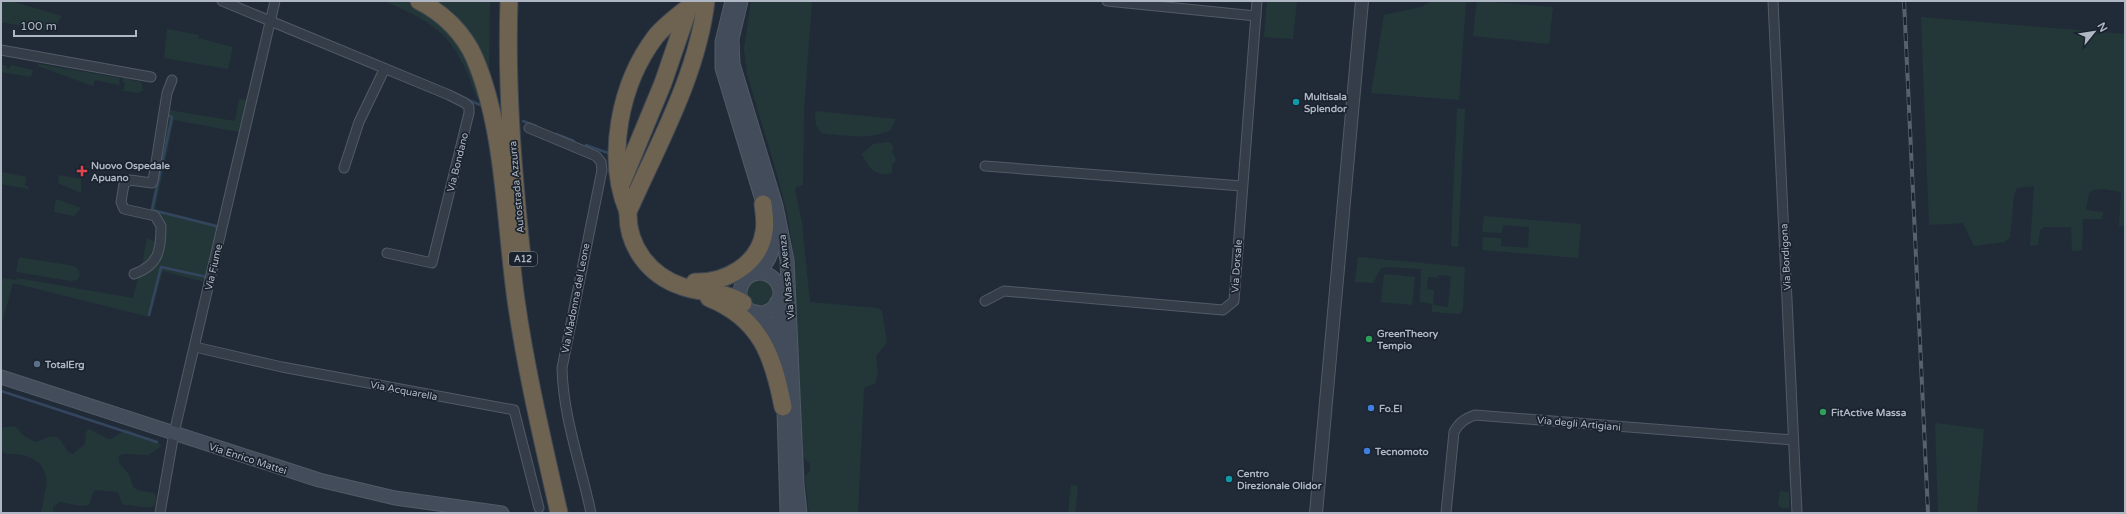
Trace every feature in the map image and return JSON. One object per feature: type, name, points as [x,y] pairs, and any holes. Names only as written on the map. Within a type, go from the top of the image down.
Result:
[{"type":"highway","points":[[419,1],[443,16],[460,34],[474,57],[486,91],[499,156]]},
{"type":"highway","name":"A12","points":[[498,1],[496,42],[499,156]]},
{"type":"highway","name":"Autostrada Azzurra","points":[[509,1],[511,152],[527,298],[543,396],[570,513]]},
{"type":"highway","points":[[509,77],[516,1]]},
{"type":"highway","points":[[628,212],[683,92],[703,28],[706,1]]},
{"type":"highway","points":[[621,184],[663,83],[690,3]]},
{"type":"highway","points":[[690,3],[657,34],[643,54],[624,102],[619,127],[618,162],[623,201],[628,212],[628,227],[633,244],[650,268],[681,286],[724,294],[749,307]]},
{"type":"highway","name":"Autostrada Azzurra","points":[[499,156],[516,300],[532,396],[559,513]]},
{"type":"highway","points":[[669,280],[718,281],[742,268],[750,261],[761,242],[764,232],[763,204]]},
{"type":"highway","points":[[669,280],[694,285],[720,286],[733,285],[752,276]]},
{"type":"highway","points":[[669,280],[682,291],[720,303],[747,322],[759,336],[770,355],[777,373],[783,407]]},
{"type":"main road","points":[[732,1],[722,42],[722,68],[771,227],[773,245],[768,260],[740,290],[749,307],[765,312],[776,303]]},
{"type":"main road","name":"Via Massa Avenza","points":[[741,1],[732,39],[733,64],[769,179],[782,232],[788,280],[791,372],[800,513]]},
{"type":"main road","points":[[782,232],[774,279],[779,290],[776,303],[786,340],[791,372]]},
{"type":"main road","points":[[752,276],[764,273],[774,279]]},
{"type":"main road","name":"Via Massa Avenza","points":[[749,307],[766,319],[774,330],[780,345],[783,378],[787,513]]},
{"type":"main road","name":"Via Enrico Mattei","points":[[1,377],[283,469],[356,489],[395,498],[502,513]]},
{"type":"street","name":"Via Bondano","points":[[222,1],[465,103],[469,107],[469,113],[432,263],[387,253]]},
{"type":"street","name":"Via Fiume","points":[[160,513],[174,434],[275,1]]},
{"type":"street","points":[[1107,1],[1256,16]]},
{"type":"street","name":"Via Dorsale","points":[[985,301],[1004,291],[1223,310],[1234,301],[1258,1]]},
{"type":"street","points":[[1316,513],[1362,1]]},
{"type":"street","name":"Via Bordigona","points":[[1773,1],[1797,513]]},
{"type":"street","points":[[1,50],[151,76]]},
{"type":"street","points":[[344,168],[359,122],[384,70]]},
{"type":"street","points":[[134,274],[151,266],[155,261],[161,226],[155,216],[124,209],[121,202],[124,184],[130,180],[152,184],[167,96],[172,80]]},
{"type":"street","name":"Via Madonna del Leone","points":[[529,128],[596,156],[601,162],[602,170],[562,368],[562,384],[591,513]]},
{"type":"street","points":[[985,166],[1242,186]]},
{"type":"street","name":"Via Acquarella","points":[[195,347],[282,367],[514,410],[539,508]]},
{"type":"street","name":"Via degli Artigiani","points":[[1446,513],[1454,432],[1462,421],[1475,415],[1793,440]]},
{"type":"green space","points":[[1,1],[11,1],[62,16],[58,22],[56,32],[1,22]]},
{"type":"green space","points":[[384,1],[412,1],[431,12],[464,47],[485,102],[477,98],[460,59],[453,47],[439,31],[422,19]]},
{"type":"green space","points":[[428,1],[490,1],[489,79]]},
{"type":"green space","points":[[751,1],[812,1],[804,110],[803,185],[795,188],[802,223],[810,302],[878,308],[882,311],[887,342],[876,356],[878,373],[875,384],[865,387],[864,390],[858,513],[809,513],[805,477],[810,470],[810,464],[803,457],[793,249],[787,213],[777,174],[747,74],[744,48]]},
{"type":"green space","points":[[1267,1],[1297,1],[1293,39],[1264,37]]},
{"type":"green space","points":[[1432,1],[1466,1],[1459,100],[1371,93],[1384,15],[1421,7]]},
{"type":"green space","points":[[1477,1],[1553,7],[1549,44],[1473,36]]},
{"type":"green space","points":[[1921,17],[2125,34],[2125,225],[2119,227],[2121,192],[2104,189],[2094,190],[2089,193],[2086,210],[2103,212],[2102,219],[2083,219],[2082,250],[2072,250],[2071,227],[2044,227],[2040,231],[2038,245],[2030,246],[2034,186],[2017,188],[2014,194],[2010,238],[2004,242],[1974,246],[1963,223],[1929,225]]},
{"type":"green space","points":[[167,29],[199,35],[198,38],[233,47],[228,69],[164,58]]},
{"type":"green space","points":[[38,64],[120,78],[119,85],[95,80],[93,86],[38,66]]},
{"type":"green space","points":[[1,65],[6,65],[6,68],[9,69],[11,65],[33,70],[31,77],[1,72]]},
{"type":"green space","points":[[123,78],[141,82],[143,90],[138,93],[123,91],[125,82],[122,82]]},
{"type":"green space","points":[[239,99],[247,100],[239,132],[174,120],[155,209],[215,224],[220,228],[208,283],[163,271],[150,317],[13,283],[1,326],[1,278],[16,280],[17,278],[133,298],[139,275],[144,273],[163,231],[150,211],[169,110],[235,121]]},
{"type":"green space","points":[[1457,108],[1465,109],[1458,247],[1451,246]]},
{"type":"green space","points":[[815,111],[896,119],[891,130],[883,133],[865,136],[839,135],[821,133],[816,125]]},
{"type":"green space","points":[[889,142],[894,146],[892,151],[896,160],[892,165],[892,173],[881,174],[870,167],[862,154],[873,144]]},
{"type":"green space","points":[[1,172],[26,177],[25,186],[28,186],[28,189],[1,184]]},
{"type":"green space","points":[[59,175],[81,179],[81,193],[58,183]]},
{"type":"green space","points":[[56,199],[81,208],[74,216],[54,212]]},
{"type":"green space","points":[[1484,216],[1581,224],[1578,258],[1482,250],[1483,237],[1501,238],[1501,246],[1528,248],[1529,227],[1503,225],[1502,233],[1482,232]]},
{"type":"green space","points":[[147,238],[156,242],[156,254],[141,270]]},
{"type":"green space","points":[[19,257],[74,266],[78,269],[80,275],[77,280],[71,281],[16,272]]},
{"type":"green space","points":[[1358,257],[1465,267],[1463,309],[1460,314],[1432,312],[1432,304],[1420,302],[1421,269],[1390,267],[1381,268],[1373,283],[1355,282]],"holes":[[[1438,275],[1451,276],[1448,307],[1433,305],[1434,290],[1427,289],[1428,277],[1438,278]]]},
{"type":"green space","points":[[1384,274],[1415,277],[1412,305],[1381,302]]},
{"type":"green space","points":[[759,278],[765,279],[773,287],[773,299],[765,307],[759,308],[753,307],[745,299],[744,293],[745,287],[753,279]]},
{"type":"green space","points":[[1935,423],[1984,429],[1977,513],[1938,513]]},
{"type":"green space","points":[[12,426],[16,427],[24,436],[36,442],[49,437],[58,437],[69,453],[73,454],[85,444],[86,432],[89,429],[108,439],[112,439],[127,429],[156,442],[162,446],[148,455],[123,454],[119,456],[119,462],[129,475],[134,487],[138,490],[156,495],[155,504],[149,508],[125,505],[121,502],[118,492],[96,490],[93,493],[89,505],[80,506],[60,502],[53,507],[53,513],[40,513],[43,505],[46,484],[46,477],[41,466],[36,461],[24,455],[6,454],[1,451],[1,428]]},
{"type":"green space","points":[[1071,485],[1078,486],[1075,513],[1068,513]]},
{"type":"green space","points":[[1780,491],[1789,492],[1789,508],[1781,508],[1778,504]]},
{"type":"waterway","points":[[466,99],[483,106]]},
{"type":"waterway","points":[[168,115],[172,117],[152,210],[216,226],[217,229]]},
{"type":"waterway","points":[[523,121],[536,126]]},
{"type":"waterway","points":[[556,134],[574,141]]},
{"type":"waterway","points":[[586,145],[608,153]]},
{"type":"waterway","points":[[149,315],[161,267],[207,277],[207,275]]},
{"type":"waterway","points":[[1,391],[157,442]]},
{"type":"railway","points":[[1904,1],[1928,513]]},
{"type":"place","name":"Multisala Splendor","points":[[1296,102]]},
{"type":"place","name":"Nuovo Ospedale Apuano","points":[[82,171]]},
{"type":"place","name":"GreenTheory Tempio","points":[[1369,339]]},
{"type":"place","name":"TotalErg","points":[[37,364]]},
{"type":"place","name":"Fo.El","points":[[1371,408]]},
{"type":"place","name":"FitActive Massa","points":[[1823,412]]},
{"type":"place","name":"Tecnomoto","points":[[1367,451]]},
{"type":"place","name":"Centro Direzionale Olidor","points":[[1229,479]]}]
